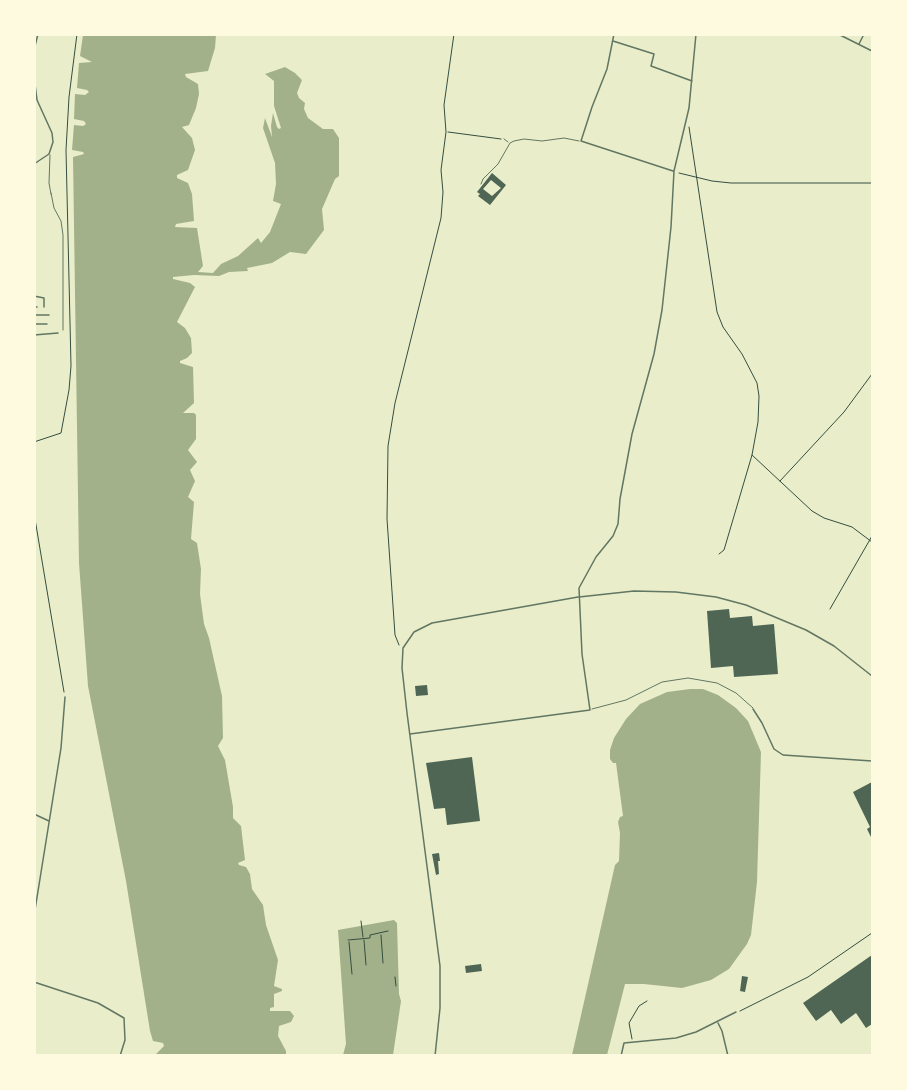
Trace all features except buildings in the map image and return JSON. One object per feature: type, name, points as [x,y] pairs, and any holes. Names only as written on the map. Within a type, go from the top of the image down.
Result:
[{"type":"street","points":[[34,50],[38,34]]},
{"type":"street","points":[[614,34],[607,69],[581,141],[674,171]]},
{"type":"street","points":[[410,734],[590,710],[582,654],[580,585],[601,550],[613,536],[618,524],[620,499],[632,434],[654,354],[662,310],[671,227],[674,171],[687,116],[696,34]]},
{"type":"street","points":[[838,34],[873,51]]},
{"type":"street","points":[[858,45],[864,34]]},
{"type":"street","points":[[613,41],[654,54],[651,66],[692,82]]},
{"type":"street","points":[[34,76],[36,100],[53,137],[49,154],[34,164]]},
{"type":"street","points":[[34,296],[44,298],[44,307]]},
{"type":"street","points":[[34,315],[49,315]]},
{"type":"street","points":[[34,324],[47,324]]},
{"type":"street","points":[[34,335],[58,333]]},
{"type":"street","points":[[435,1056],[440,1008],[440,966],[401,658],[405,643],[414,632],[432,622],[607,592],[655,591],[704,596],[746,605],[806,630],[834,646],[873,676]]},
{"type":"street","points":[[34,915],[63,737],[65,697]]},
{"type":"street","points":[[753,709],[774,749],[783,755],[873,761]]},
{"type":"street","points":[[34,814],[50,821]]},
{"type":"street","points":[[34,982],[98,1003],[124,1018],[125,1040],[120,1056]]},
{"type":"street","points":[[621,1056],[624,1043],[676,1038],[736,1012]]},
{"type":"street","points":[[717,1022],[722,1031],[728,1056]]},
{"type":"lane","points":[[480,184],[498,164],[510,143],[524,139],[542,141],[564,138],[581,141]]},
{"type":"lane","points":[[504,139],[510,143]]},
{"type":"lane","points":[[49,154],[51,156],[49,181],[51,193],[63,230],[63,330]]},
{"type":"lane","points":[[590,710],[620,702],[662,681],[688,678],[710,680],[724,686],[736,693],[753,709]]},
{"type":"path","points":[[34,442],[61,432],[69,390],[66,141],[69,97],[78,34]]},
{"type":"path","points":[[401,647],[395,634],[388,536],[386,486],[388,446],[395,403],[441,218],[443,192],[441,170],[446,132],[444,105],[454,34]]},
{"type":"path","points":[[687,116],[717,312],[723,327],[739,348],[758,389],[758,422],[752,455],[724,550],[719,554]]},
{"type":"path","points":[[446,132],[504,139]]},
{"type":"path","points":[[674,171],[730,183],[873,183]]},
{"type":"path","points":[[780,482],[844,412],[873,374]]},
{"type":"path","points":[[752,455],[818,515],[852,527],[873,542]]},
{"type":"path","points":[[34,513],[65,697]]},
{"type":"path","points":[[830,609],[873,536]]},
{"type":"path","points":[[361,921],[366,965]]},
{"type":"path","points":[[352,974],[348,940],[370,938],[370,934],[388,932]]},
{"type":"path","points":[[381,933],[383,963]]},
{"type":"path","points":[[736,1012],[808,977],[873,933]]},
{"type":"path","points":[[395,977],[396,986]]},
{"type":"path","points":[[632,1041],[629,1023],[639,1006],[647,1001]]},
{"type":"shaded area","points":[[83,35],[216,35],[215,48],[208,71],[185,74],[198,84],[199,94],[196,108],[189,125],[182,127],[192,138],[195,150],[188,170],[177,175],[177,178],[188,183],[192,194],[194,221],[176,224],[175,227],[197,228],[203,266],[198,272],[213,273],[221,264],[238,256],[258,238],[261,243],[270,232],[281,204],[273,201],[276,184],[275,163],[263,128],[265,118],[272,137],[273,113],[277,127],[281,128],[274,106],[274,81],[265,74],[285,67],[295,73],[302,80],[297,93],[305,103],[304,109],[308,118],[323,129],[333,129],[339,138],[339,176],[335,179],[322,209],[324,230],[306,254],[290,252],[272,263],[247,268],[248,271],[229,272],[219,276],[173,277],[173,279],[190,283],[195,287],[177,322],[185,328],[191,338],[192,353],[180,361],[180,363],[193,367],[194,403],[183,413],[196,415],[196,439],[188,450],[197,462],[190,470],[195,481],[188,497],[194,502],[191,539],[197,543],[201,569],[200,594],[204,624],[222,696],[223,738],[218,746],[225,760],[233,818],[241,826],[245,860],[238,863],[246,867],[250,874],[252,889],[263,905],[266,925],[278,960],[274,986],[282,991],[274,994],[274,1007],[270,1008],[270,1011],[290,1011],[294,1016],[291,1022],[279,1026],[278,1036],[286,1055],[155,1055],[164,1046],[163,1043],[153,1041],[150,1031],[126,881],[88,686],[79,563],[73,157],[84,154],[72,150],[74,125],[86,124],[84,121],[74,119],[75,94],[85,95],[89,92],[77,88],[79,63],[92,62],[80,56]]},
{"type":"shaded area","points":[[703,689],[718,695],[736,708],[748,721],[761,752],[757,882],[751,935],[729,969],[711,980],[682,988],[625,984],[607,1055],[572,1055],[615,865],[619,861],[618,822],[623,816],[616,763],[610,759],[610,750],[614,738],[626,719],[640,704],[667,692]]},
{"type":"shaded area","points":[[394,920],[397,923],[401,1001],[393,1055],[343,1055],[346,1044],[338,930]]}]
